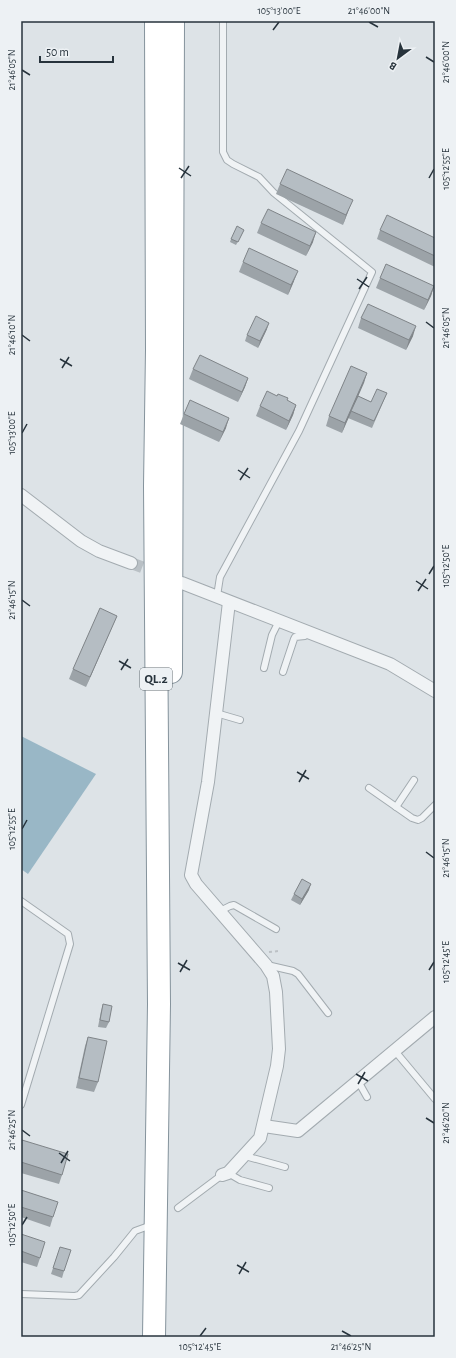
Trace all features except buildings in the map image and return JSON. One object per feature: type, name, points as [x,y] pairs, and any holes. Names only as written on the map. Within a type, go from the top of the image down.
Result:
[{"type":"highway","name":"QL.2","points":[[154,1337],[158,1004],[155,494],[157,350],[156,21]]},
{"type":"highway","name":"QL.2","points":[[169,1337],[168,1248],[173,21]]},
{"type":"street","points":[[21,495],[81,541],[99,551],[131,563]]},
{"type":"street","points":[[182,583],[390,664],[435,691]]},
{"type":"street","points":[[225,1174],[245,1156],[260,1138],[277,1066],[279,1049],[276,992],[273,976],[266,965],[196,884],[191,875],[191,867],[208,782],[229,602]]},
{"type":"street","points":[[264,1126],[298,1131],[435,1017]]},
{"type":"lane","points":[[217,596],[220,577],[299,431],[372,272],[274,193],[259,177],[233,164],[224,156],[223,21]]},
{"type":"lane","points":[[264,668],[272,635],[279,621]]},
{"type":"lane","points":[[282,672],[295,637],[305,636],[308,633]]},
{"type":"lane","points":[[216,713],[240,720]]},
{"type":"lane","points":[[396,807],[414,780]]},
{"type":"lane","points":[[369,788],[412,818],[418,820],[435,805]]},
{"type":"lane","points":[[21,901],[68,934],[70,944],[21,1105]]},
{"type":"lane","points":[[220,912],[234,905],[276,930]]},
{"type":"lane","points":[[266,965],[293,971],[298,974],[328,1013]]},
{"type":"lane","points":[[395,1051],[435,1099]]},
{"type":"lane","points":[[358,1081],[367,1097]]},
{"type":"lane","points":[[245,1156],[285,1167]]},
{"type":"lane","points":[[178,1208],[225,1174],[269,1188]]},
{"type":"lane","points":[[21,1294],[79,1295],[109,1263],[135,1231],[146,1227]]},
{"type":"water","points":[[21,736],[96,774],[28,874],[21,869]]},
{"type":"tunnel","points":[[131,563],[160,574]]}]
